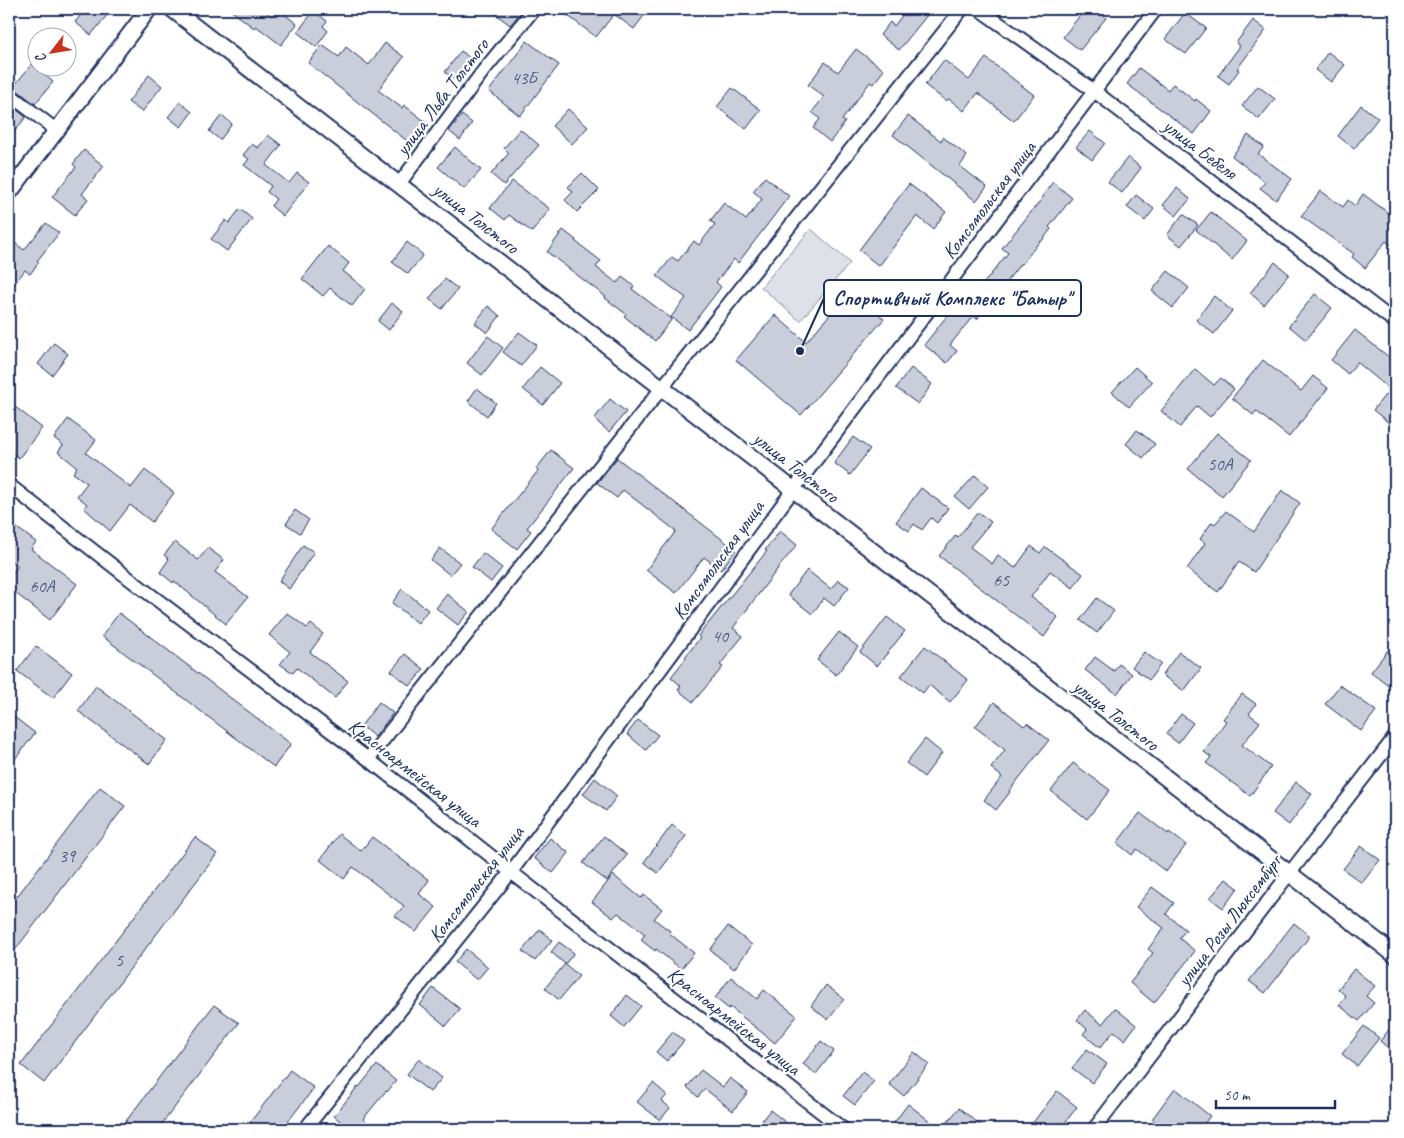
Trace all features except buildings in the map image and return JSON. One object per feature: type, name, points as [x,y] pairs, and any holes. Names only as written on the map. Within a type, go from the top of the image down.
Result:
[{"type":"street","points":[[9,193],[149,9]]},
{"type":"street","name":"улица Толстого","points":[[172,9],[1395,956]]},
{"type":"street","name":"улица Льва Толстого","points":[[399,184],[484,70],[534,9]]},
{"type":"street","points":[[368,759],[962,9]]},
{"type":"street","name":"улица Бебеля","points":[[979,9],[1094,91],[1395,322]]},
{"type":"street","name":"Комсомольская улица","points":[[306,1129],[511,872],[793,490],[1156,9]]},
{"type":"street","points":[[9,94],[56,130]]},
{"type":"street","name":"Красноармейская улица","points":[[9,485],[368,759],[843,1129]]},
{"type":"street","name":"улица Розы Люксембург","points":[[1094,1129],[1395,737]]},
{"type":"shaded area","points":[[811,229],[850,263],[800,321],[761,287]]},
{"type":"place","name":"Спортивный Комплекс \"Батыр\"","points":[[800,351]]}]
